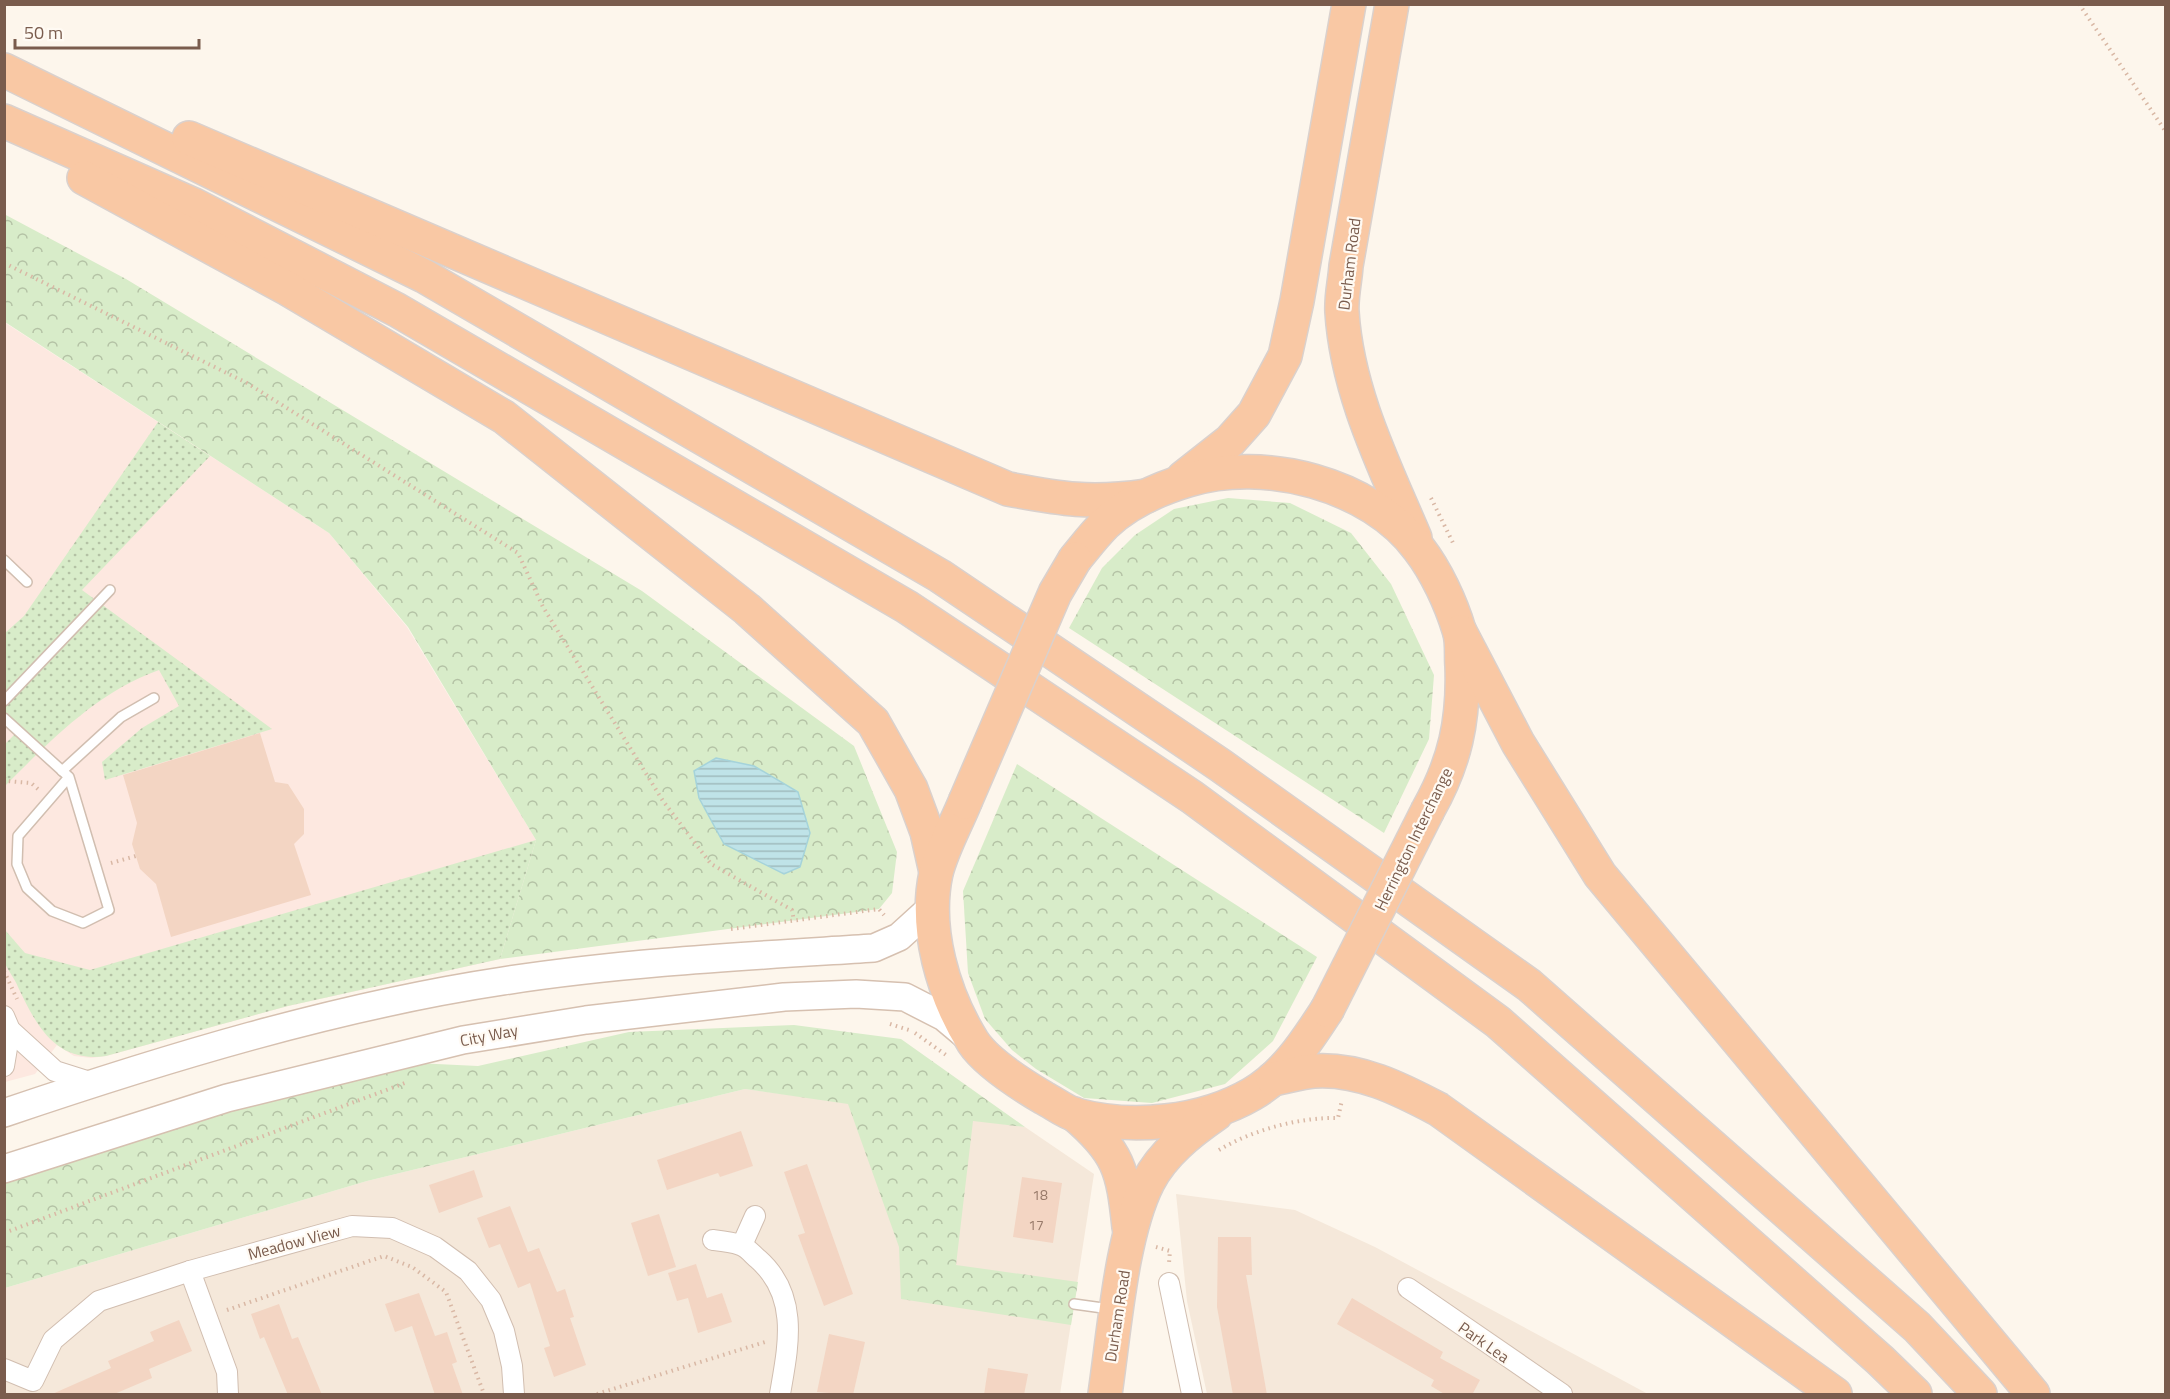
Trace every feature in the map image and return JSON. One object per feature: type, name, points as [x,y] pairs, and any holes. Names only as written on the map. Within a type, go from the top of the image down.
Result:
[{"type":"highway","points":[[4,61],[388,221],[1008,489],[1073,502],[1106,502],[1160,490],[1230,441],[1254,414],[1285,356],[1298,302],[1349,4]]},
{"type":"highway","name":"Durham Road","points":[[1392,4],[1346,266],[1342,309],[1347,354],[1358,396],[1419,548]]},
{"type":"highway","points":[[4,70],[424,276],[959,589],[1220,765],[1529,985],[1917,1327],[1980,1395]]},
{"type":"highway","points":[[4,121],[194,205],[397,310],[907,607],[1192,796],[1498,1022],[1880,1360],[1915,1395]]},
{"type":"highway","points":[[4,134],[288,289],[504,417],[747,609],[873,722],[911,789],[927,832],[936,872]]},
{"type":"highway","name":"Herrington Interchange","points":[[1241,471],[1274,472],[1307,478],[1367,505],[1395,525],[1419,548],[1442,590],[1460,632],[1461,717],[1454,755],[1446,778],[1327,1011],[1302,1050],[1273,1079],[1227,1106],[1158,1122],[1132,1122],[1074,1114],[962,1051],[948,990],[936,953],[932,907],[936,872],[1055,593],[1075,559],[1105,524],[1160,490],[1209,474],[1241,471]]},
{"type":"highway","points":[[1460,632],[1518,743],[1600,875],[2033,1395]]},
{"type":"highway","points":[[1273,1079],[1314,1071],[1349,1074],[1392,1085],[1438,1108],[1835,1395]]},
{"type":"highway","points":[[1130,1238],[1148,1182],[1168,1153],[1193,1130],[1227,1106]]},
{"type":"highway","points":[[1074,1114],[1100,1136],[1117,1163],[1124,1180],[1130,1238]]},
{"type":"highway","name":"Durham Road","points":[[1105,1395],[1130,1238]]},
{"type":"main road","points":[[4,1113],[93,1083],[291,1026],[503,981],[662,962],[874,948],[899,937],[932,907]]},
{"type":"main road","name":"City Way","points":[[4,1169],[227,1098],[463,1040],[586,1020],[784,998],[856,994],[905,997],[944,1017],[962,1051]]},
{"type":"street","points":[[7,1023],[55,1071],[93,1083]]},
{"type":"street","points":[[4,1066],[7,1023]]},
{"type":"street","points":[[742,1245],[755,1216]]},
{"type":"street","name":"Meadow View","points":[[4,1369],[33,1381],[52,1340],[99,1301],[190,1270],[352,1226],[392,1228],[435,1247],[468,1271],[491,1299],[504,1331],[512,1366],[514,1395]]},
{"type":"street","points":[[713,1240],[742,1245],[768,1268],[784,1292],[789,1318],[780,1395]]},
{"type":"street","points":[[190,1270],[227,1372],[228,1395]]},
{"type":"street","points":[[1169,1283],[1192,1395]]},
{"type":"street","name":"Park Lea","points":[[1408,1288],[1562,1395]]},
{"type":"lane","points":[[4,560],[27,582]]},
{"type":"lane","points":[[4,701],[110,590]]},
{"type":"lane","points":[[4,718],[65,774],[109,910],[83,923],[52,911],[27,888],[17,864],[18,836],[49,799],[65,774],[121,717],[154,698]]},
{"type":"lane","points":[[1074,1304],[1118,1311]]},
{"type":"path","points":[[2079,4],[2166,132]]},
{"type":"path","points":[[4,263],[247,382],[518,553],[543,607],[663,801],[711,864],[792,910],[794,921],[879,909],[899,937]]},
{"type":"path","points":[[1426,487],[1456,551]]},
{"type":"path","points":[[4,778],[7,781],[31,783],[49,799]]},
{"type":"path","points":[[96,868],[136,856]]},
{"type":"path","points":[[886,1023],[962,1051]]},
{"type":"path","points":[[4,1233],[416,1079]]},
{"type":"path","points":[[1130,1238],[1170,1251],[1169,1283]]},
{"type":"path","points":[[207,1317],[384,1256],[412,1267],[446,1292],[484,1395]]},
{"type":"path","points":[[597,1395],[788,1334]]},
{"type":"shaded area","points":[[4,322],[329,533],[407,627],[536,840],[500,959],[288,1006],[106,1056],[91,1058],[74,1056],[57,1045],[35,1074],[5,1082]]},
{"type":"shaded area","points":[[745,1089],[1025,1127],[1094,1174],[1060,1394],[5,1394],[5,1288],[367,1181]]},
{"type":"shaded area","points":[[1176,1194],[1295,1210],[1375,1247],[1648,1394],[1207,1394],[1187,1301]]},
{"type":"green space","points":[[4,214],[126,279],[642,591],[854,746],[897,852],[892,893],[879,909],[500,959],[536,840],[408,627],[329,533],[5,322]],"holes":[[[716,758],[754,766],[784,874],[724,844],[694,771]]]},
{"type":"green space","points":[[158,422],[210,456],[82,590],[272,729],[105,780],[102,762],[142,728],[179,706],[159,670],[115,691],[76,719],[5,786],[5,744],[18,731],[5,718],[5,633],[24,616]]},
{"type":"green space","points":[[1228,498],[1290,503],[1351,533],[1391,584],[1434,675],[1429,739],[1384,833],[1069,628],[1102,568],[1135,535],[1174,509]]},
{"type":"green space","points":[[1017,764],[1317,957],[1273,1041],[1225,1084],[1152,1103],[1084,1098],[1036,1069],[1012,1050],[985,1019],[968,973],[963,891]]},
{"type":"green space","points":[[536,840],[500,959],[288,1006],[106,1056],[89,1057],[74,1054],[61,1048],[50,1039],[33,1016],[4,959],[5,930],[25,953],[90,970]]},
{"type":"green space","points":[[794,1025],[901,1039],[1025,1127],[973,1121],[956,1265],[1078,1282],[1071,1325],[901,1299],[899,1247],[848,1104],[745,1089],[367,1181],[5,1288],[5,1169],[374,1061],[478,1066],[629,1032]]},
{"type":"water","points":[[716,758],[754,766],[798,792],[810,833],[800,867],[784,874],[724,844],[699,798],[694,771]]},
{"type":"building","points":[[260,733],[275,782],[288,784],[304,809],[304,834],[294,844],[311,895],[171,937],[156,884],[140,869],[132,844],[137,823],[123,775]]},
{"type":"building","points":[[741,1131],[753,1166],[720,1177],[718,1173],[667,1190],[657,1160]]},
{"type":"building","points":[[807,1164],[853,1294],[824,1306],[798,1235],[805,1233],[784,1172]]},
{"type":"building","points":[[474,1170],[483,1197],[439,1213],[429,1185]]},
{"type":"building","points":[[1022,1177],[1062,1183],[1053,1243],[1013,1237]]},
{"type":"building","points":[[510,1206],[528,1252],[539,1248],[557,1292],[565,1289],[574,1317],[570,1318],[586,1365],[554,1377],[544,1348],[550,1346],[530,1283],[518,1288],[500,1244],[489,1248],[477,1218]]},
{"type":"building","points":[[659,1214],[676,1267],[648,1276],[631,1223]]},
{"type":"building","points":[[1218,1237],[1251,1237],[1252,1275],[1246,1275],[1267,1395],[1233,1395],[1217,1307]]},
{"type":"building","points":[[696,1264],[707,1298],[722,1293],[732,1322],[698,1333],[688,1298],[677,1301],[668,1273]]},
{"type":"building","points":[[419,1293],[435,1336],[447,1332],[457,1362],[452,1364],[463,1395],[435,1395],[412,1326],[395,1332],[385,1304]]},
{"type":"building","points":[[1352,1298],[1443,1352],[1440,1358],[1480,1380],[1472,1395],[1446,1395],[1431,1386],[1434,1380],[1337,1324]]},
{"type":"building","points":[[279,1304],[292,1339],[298,1337],[322,1395],[288,1395],[264,1337],[260,1339],[251,1314]]},
{"type":"building","points":[[179,1320],[192,1351],[149,1369],[152,1378],[112,1395],[50,1395],[111,1368],[108,1361],[154,1341],[150,1332]]},
{"type":"building","points":[[829,1334],[865,1342],[853,1395],[817,1392]]},
{"type":"building","points":[[988,1368],[1028,1374],[1024,1395],[984,1395]]}]
